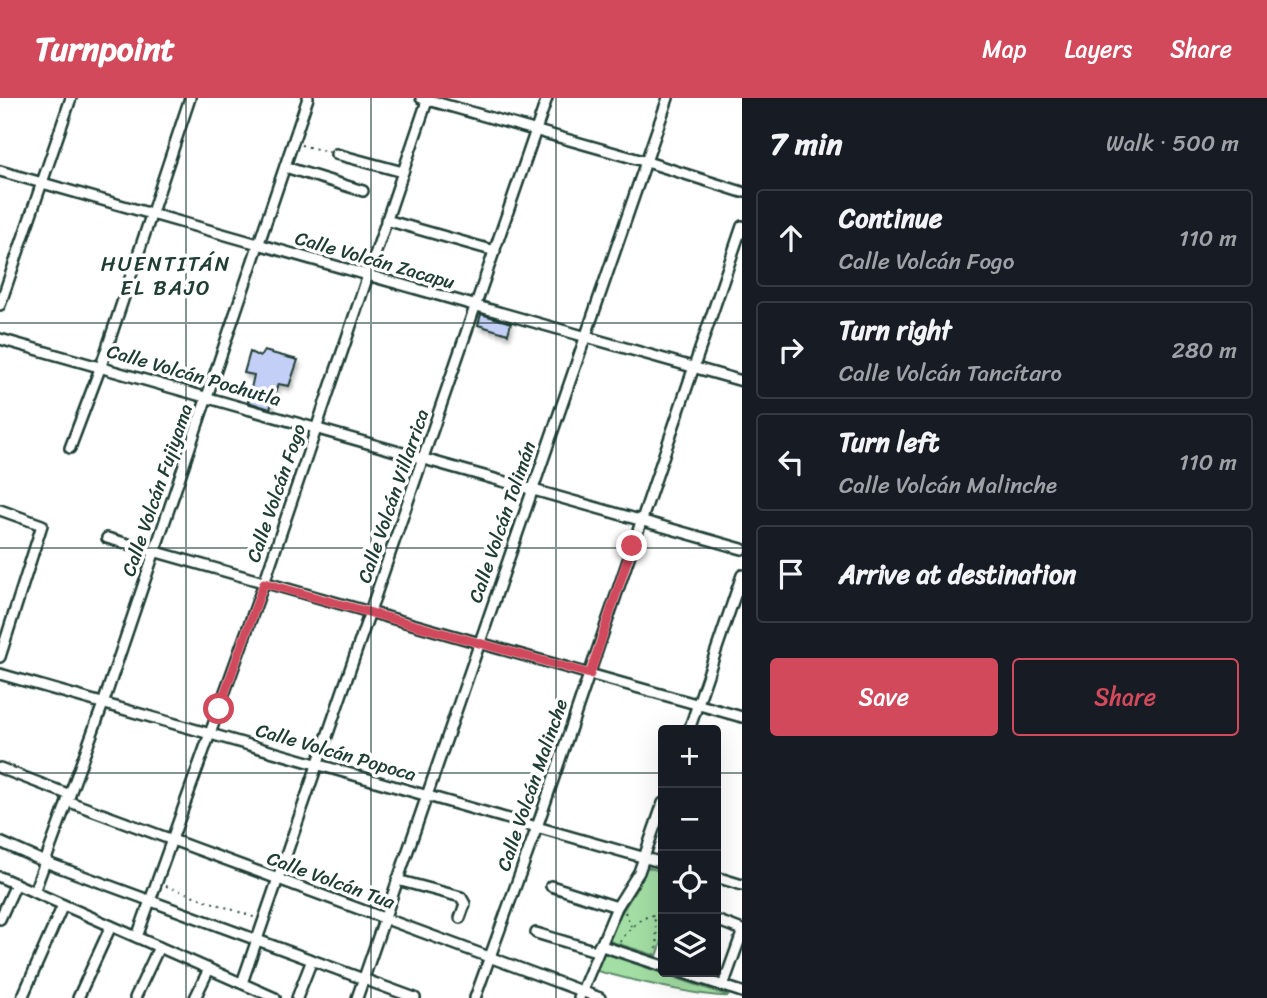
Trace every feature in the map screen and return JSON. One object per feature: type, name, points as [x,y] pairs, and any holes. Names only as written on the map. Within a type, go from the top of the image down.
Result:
[{"type":"street","points":[[0,305],[71,98]]},
{"type":"street","points":[[70,448],[101,366],[190,98]]},
{"type":"street","name":"Calle Volcán Fujiyama","points":[[34,892],[103,704],[308,98]]},
{"type":"street","name":"Calle Volcán Villarrica","points":[[242,983],[547,98]]},
{"type":"street","name":"Calle Volcán Tolimán","points":[[357,998],[668,98]]},
{"type":"street","points":[[426,99],[742,192]]},
{"type":"street","name":"Calle Volcán Fogo","points":[[137,937],[264,583],[426,99]]},
{"type":"street","points":[[335,154],[403,172]]},
{"type":"street","points":[[285,167],[363,191]]},
{"type":"street","name":"Calle Volcán Zacapu","points":[[0,171],[742,381]]},
{"type":"street","points":[[386,220],[495,251]]},
{"type":"street","name":"Calle Volcán Malinche","points":[[475,998],[590,674],[742,226]]},
{"type":"street","name":"Calle Volcán Pochutla","points":[[0,339],[742,549]]},
{"type":"street","points":[[0,510],[42,525],[0,657]]},
{"type":"street","points":[[107,538],[154,549],[264,583],[742,717]]},
{"type":"street","points":[[690,725],[741,579]]},
{"type":"street","name":"Calle Volcán Popoca","points":[[0,674],[658,861]]},
{"type":"street","name":"Calle Volcán Tua","points":[[0,768],[173,840],[490,957],[581,995],[600,998]]},
{"type":"street","points":[[581,995],[598,948],[632,884],[658,817]]},
{"type":"street","points":[[0,842],[45,862],[415,998]]},
{"type":"street","points":[[0,877],[275,998]]},
{"type":"street","points":[[721,879],[742,885]]},
{"type":"street","points":[[397,880],[461,897],[465,904],[460,918]]},
{"type":"street","points":[[0,919],[16,884]]},
{"type":"street","points":[[551,886],[619,904]]},
{"type":"street","points":[[22,998],[63,905]]},
{"type":"street","points":[[721,922],[742,931],[723,986]]},
{"type":"street","points":[[78,998],[111,926]]},
{"type":"street","points":[[536,933],[615,950],[658,964]]},
{"type":"street","points":[[135,998],[159,947]]},
{"type":"street","points":[[297,998],[312,960]]},
{"type":"street","points":[[195,998],[209,969]]},
{"type":"street","points":[[696,977],[742,992]]},
{"type":"path","points":[[293,142],[335,154]]},
{"type":"path","points":[[157,883],[264,921]]},
{"type":"path","points":[[619,904],[632,928]]},
{"type":"path","points":[[615,950],[632,928],[649,915],[654,915],[658,945],[652,962]]},
{"type":"green space","points":[[647,867],[658,870],[657,956],[606,940]]},
{"type":"green space","points":[[601,952],[658,972],[658,977],[674,977],[729,996],[683,991],[593,970]]},
{"type":"building","points":[[481,314],[511,323],[508,334],[478,325]]},
{"type":"building","points":[[264,351],[298,360],[289,386],[278,384],[270,409],[248,402],[254,375],[244,373],[250,352],[260,357]]},
{"type":"district","name":"HUENTITÁN EL BAJO","points":[[166,276]]},
{"type":"route","points":[[219,709],[264,583],[590,674],[632,546]]}]
